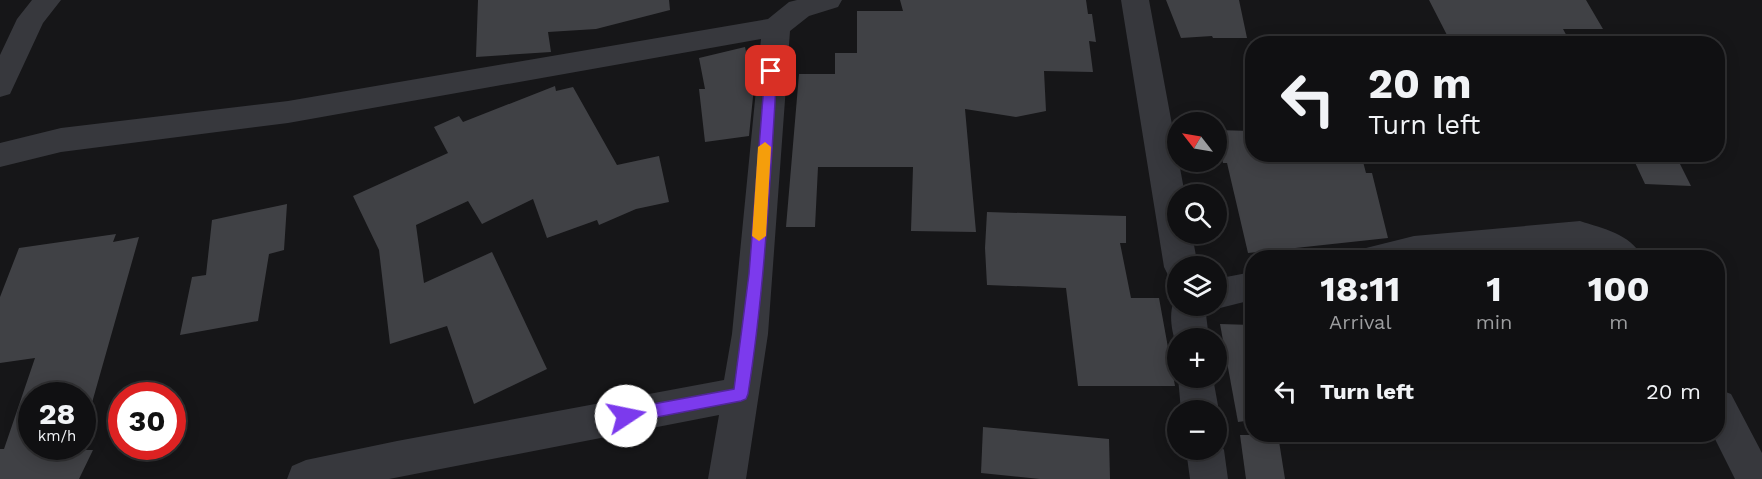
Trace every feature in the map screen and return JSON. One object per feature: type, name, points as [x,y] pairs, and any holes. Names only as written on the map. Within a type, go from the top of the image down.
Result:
[{"type":"street","points":[[0,86],[31,19],[47,0]]},
{"type":"street","points":[[0,155],[61,140],[288,112],[792,12],[828,0]]},
{"type":"street","points":[[1136,0],[1179,256]]},
{"type":"street","points":[[727,479],[750,334],[756,274],[792,12]]},
{"type":"street","points":[[1414,250],[1580,234],[1617,250]]},
{"type":"street","points":[[1227,292],[1245,288]]},
{"type":"street","points":[[306,479],[397,459],[741,394]]},
{"type":"street","points":[[1725,420],[1755,479]]},
{"type":"street","points":[[1207,460],[1209,479]]},
{"type":"building","points":[[478,0],[669,0],[670,10],[596,29],[548,32],[551,52],[476,57]]},
{"type":"building","points":[[900,0],[1086,0],[1088,14],[1092,14],[1096,42],[1089,41],[1093,72],[1044,71],[1046,111],[1016,117],[965,109],[976,232],[911,231],[913,167],[818,167],[815,227],[786,227],[799,74],[835,74],[835,53],[857,53],[857,11],[903,11]]},
{"type":"building","points":[[1166,0],[1239,0],[1247,36],[1245,38],[1213,38],[1212,36],[1181,38]]},
{"type":"building","points":[[1429,0],[1586,0],[1603,29],[1563,29],[1567,36],[1447,36]]},
{"type":"building","points":[[745,47],[754,87],[749,136],[705,142],[699,89],[705,89],[699,58]]},
{"type":"building","points":[[555,86],[556,91],[573,87],[617,165],[659,156],[669,202],[636,209],[599,225],[597,220],[547,238],[533,199],[482,224],[468,201],[416,225],[424,283],[492,252],[547,369],[474,404],[447,326],[390,344],[379,250],[353,196],[448,153],[434,127],[459,116],[463,122]]},
{"type":"building","points":[[1227,130],[1245,131],[1245,162],[1363,162],[1366,173],[1372,173],[1388,238],[1276,250],[1247,250],[1227,163]]},
{"type":"building","points":[[1635,162],[1679,162],[1691,186],[1645,184]]},
{"type":"building","points":[[287,204],[284,250],[269,254],[258,321],[180,335],[192,277],[206,275],[212,220]]},
{"type":"building","points":[[987,212],[1126,216],[1126,243],[1120,243],[1131,298],[1159,298],[1167,342],[1167,386],[1078,386],[1066,288],[987,285],[985,248]]},
{"type":"building","points":[[116,234],[113,242],[139,237],[96,389],[96,382],[27,382],[35,358],[0,363],[0,297],[19,248]]},
{"type":"building","points":[[1220,324],[1245,325],[1245,421],[1238,422],[1227,362],[1227,328],[1221,328]]},
{"type":"building","points":[[18,408],[18,460],[88,460],[79,479],[0,479],[0,449],[4,449]]},
{"type":"building","points":[[983,427],[1109,439],[1110,479],[1040,479],[981,473]]},
{"type":"building","points":[[1240,435],[1245,435],[1245,442],[1279,442],[1285,479],[1246,479]]},
{"type":"slow traffic","points":[[759,236],[765,147]]},
{"type":"route","points":[[626,416],[741,394],[756,274],[771,71]]}]
